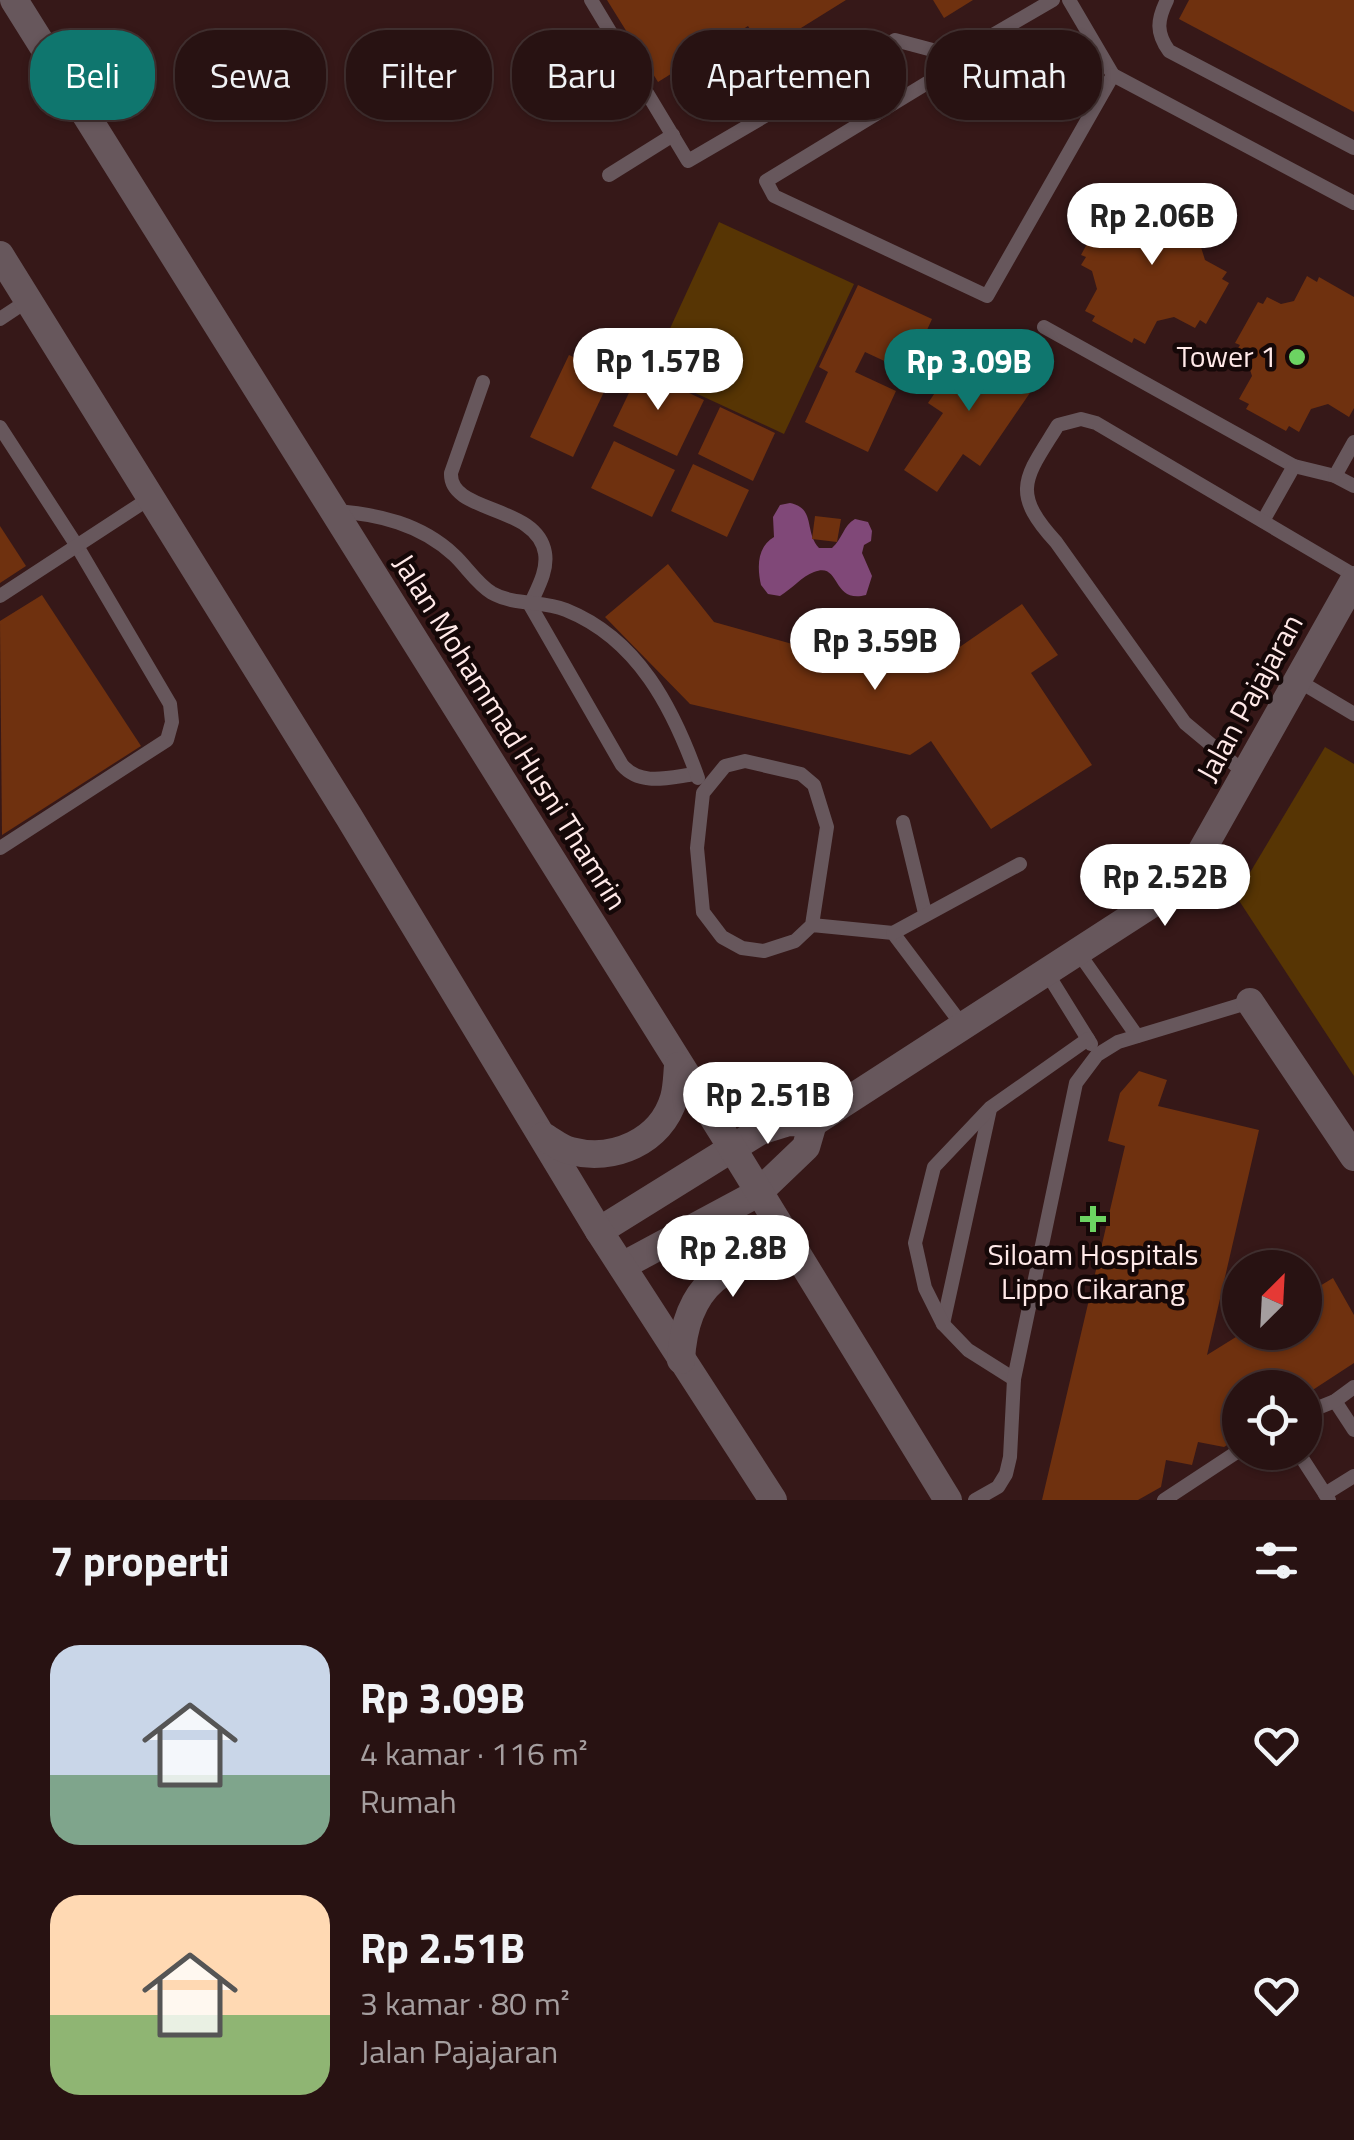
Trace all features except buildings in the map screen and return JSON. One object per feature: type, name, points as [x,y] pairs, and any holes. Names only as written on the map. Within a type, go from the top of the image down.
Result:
[{"type":"street","name":"Jalan Mohammad Husni Thamrin","points":[[14,0],[948,1500]]},
{"type":"street","points":[[0,255],[349,817],[598,1231],[773,1500]]},
{"type":"street","name":"Jalan Pajajaran","points":[[598,1231],[760,1131],[789,1122],[813,1124],[1167,894],[1200,852],[1354,578]]},
{"type":"street","points":[[1250,1002],[1354,1157]]},
{"type":"street","points":[[538,1133],[566,1150],[600,1156],[631,1148],[658,1128],[674,1099],[678,1066]]},
{"type":"street","name":"Jalan Pajajaran","points":[[622,1266],[758,1192],[806,1147],[813,1124]]},
{"type":"street","points":[[681,1360],[682,1330],[694,1302],[713,1278],[739,1262],[768,1256],[799,1258]]},
{"type":"lane","points":[[592,0],[688,161],[895,40],[926,48]]},
{"type":"lane","points":[[1000,30],[1053,0]]},
{"type":"lane","points":[[1069,0],[1113,75],[1354,203]]},
{"type":"lane","points":[[1167,0],[1159,15],[1159,36],[1169,52],[1354,148]]},
{"type":"lane","points":[[1102,94],[1113,75]]},
{"type":"lane","points":[[926,84],[766,181],[774,196],[987,296],[1087,120]]},
{"type":"lane","points":[[609,175],[673,136]]},
{"type":"lane","points":[[0,319],[27,301]]},
{"type":"lane","points":[[1044,327],[1294,466],[1335,476],[1354,486]]},
{"type":"lane","points":[[483,382],[450,485],[456,493],[533,529],[545,552],[544,574],[530,605]]},
{"type":"lane","points":[[1245,773],[1185,723],[1037,521],[1026,494],[1026,478],[1058,425],[1081,418],[1096,423],[1354,578]]},
{"type":"lane","points":[[0,427],[77,546],[170,704],[172,722],[167,740],[0,848]]},
{"type":"lane","points":[[1335,476],[1354,442]]},
{"type":"lane","points":[[1263,521],[1294,466]]},
{"type":"lane","points":[[0,596],[150,498]]},
{"type":"lane","points":[[334,512],[375,514],[409,527],[451,552],[490,592],[530,605],[562,608],[618,641],[646,669],[659,692],[686,743],[703,793],[697,848],[703,912],[722,937],[742,948],[764,951],[795,941],[812,925],[827,826],[814,785],[801,774],[745,761],[726,766],[703,793]]},
{"type":"lane","points":[[530,605],[630,774],[644,780],[696,774]]},
{"type":"lane","points":[[1298,680],[1354,714]]},
{"type":"lane","points":[[903,822],[925,913]]},
{"type":"lane","points":[[812,925],[893,933],[1020,864]]},
{"type":"lane","points":[[893,933],[963,1026]]},
{"type":"lane","points":[[1078,952],[1137,1036]]},
{"type":"lane","points":[[1047,973],[1097,1055]]},
{"type":"lane","points":[[975,1500],[998,1487],[1006,1474],[1014,1380],[1076,1083],[1097,1055],[1118,1042],[1250,1002]]},
{"type":"lane","points":[[1014,1380],[968,1350],[943,1324],[925,1288],[915,1243],[934,1167],[990,1108],[1088,1039]]},
{"type":"lane","points":[[943,1324],[990,1108]]},
{"type":"lane","points":[[1322,1406],[1354,1387]]},
{"type":"lane","points":[[1336,1401],[1354,1430]]},
{"type":"lane","points":[[1164,1500],[1222,1462]]},
{"type":"lane","points":[[1310,1470],[1328,1497],[1354,1476]]},
{"type":"shaded area","points":[[719,222],[854,284],[784,434],[650,372]]},
{"type":"shaded area","points":[[790,503],[807,515],[819,548],[832,548],[855,519],[868,522],[871,541],[864,545],[862,553],[872,576],[866,595],[847,594],[823,570],[805,576],[780,596],[768,594],[761,585],[760,558],[764,546],[774,537],[773,517],[780,505]]},
{"type":"shaded area","points":[[1325,747],[1354,764],[1354,1076],[1236,896]]},
{"type":"place","name":"Tower 1","points":[[1297,357]]},
{"type":"place","name":"Siloam Hospitals Lippo Cikarang","points":[[1093,1219]]}]
